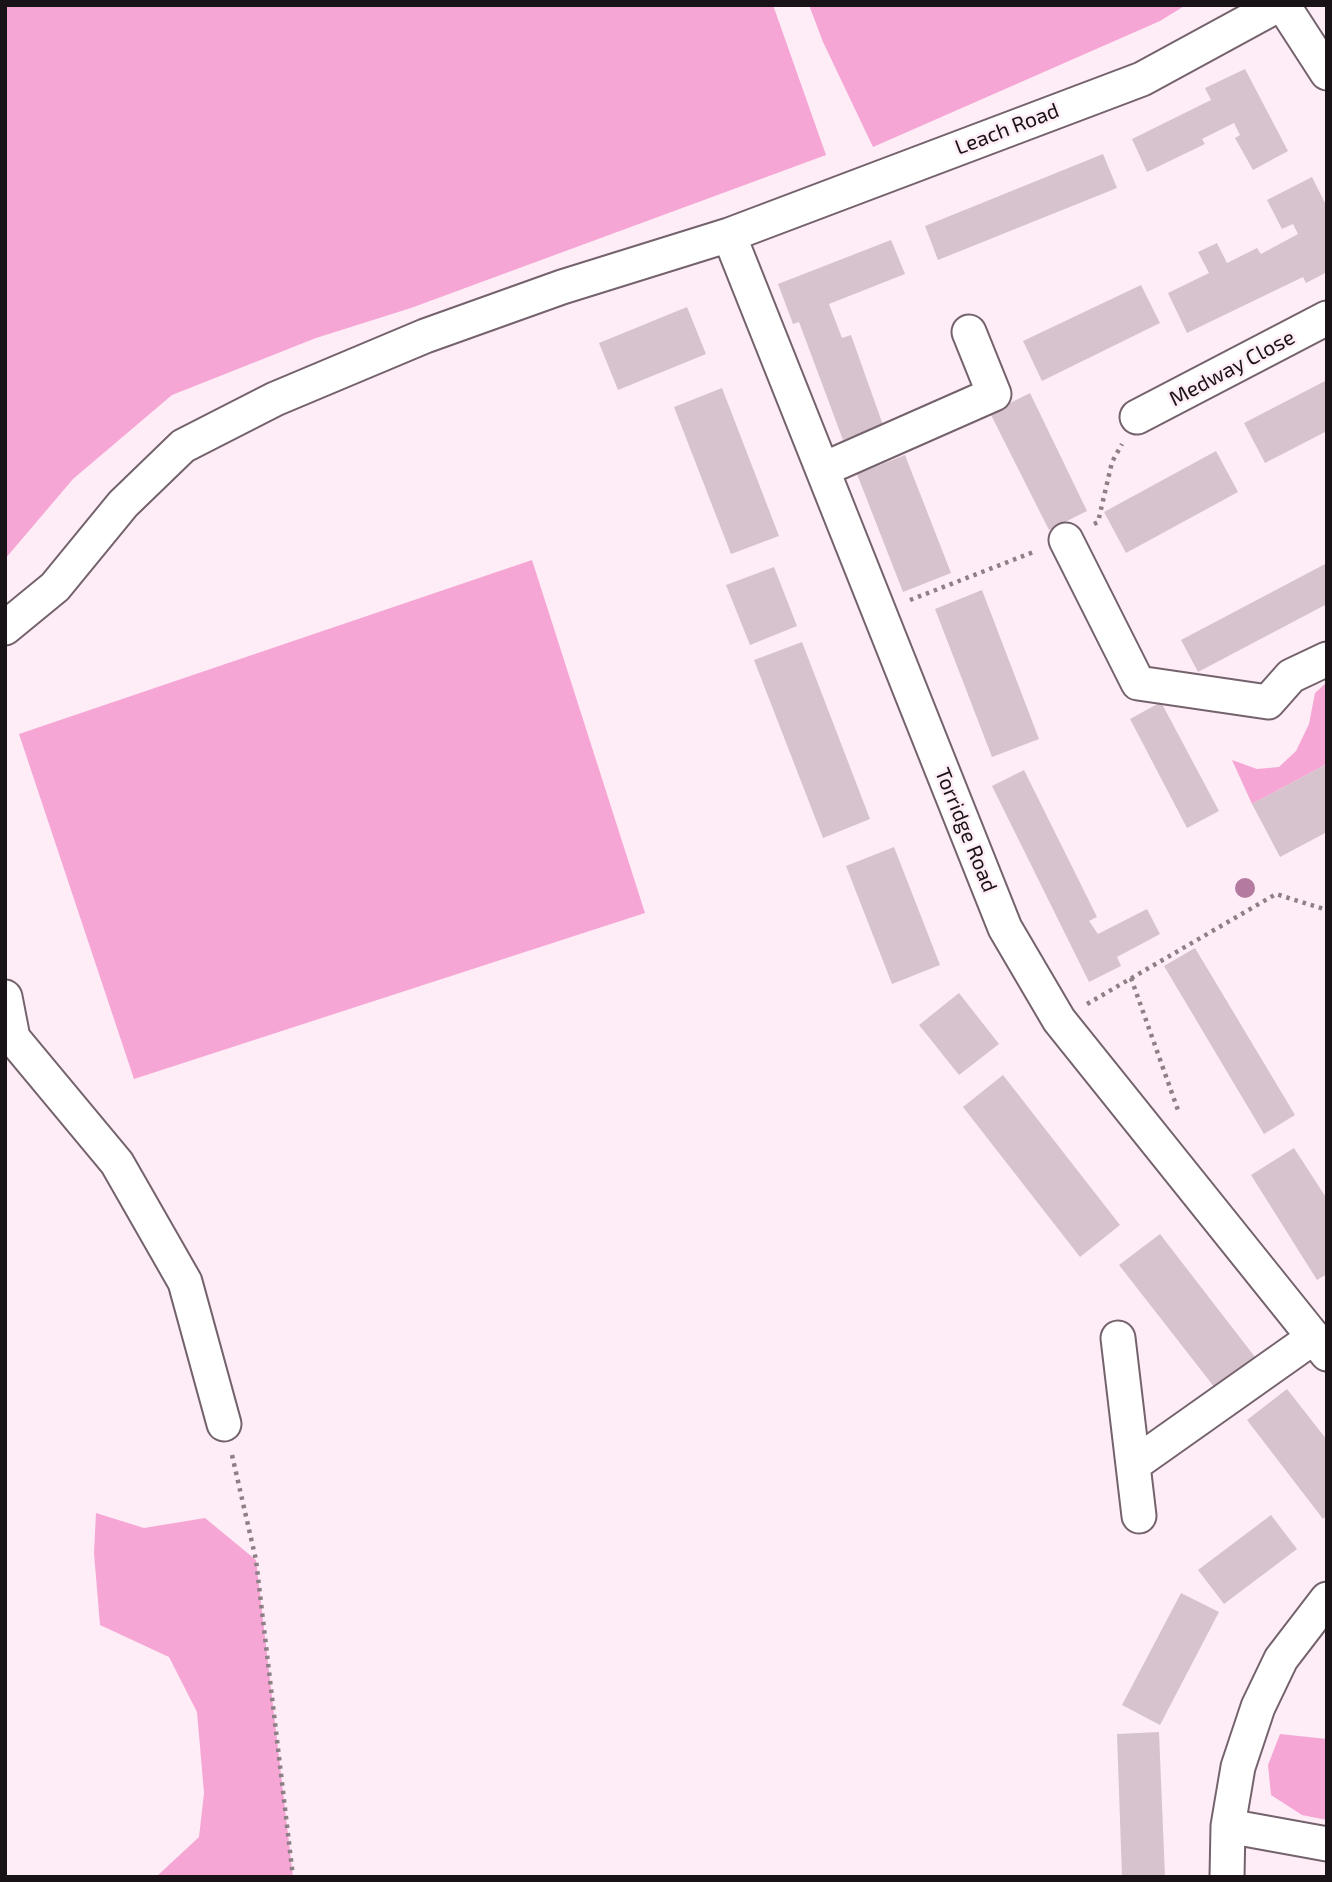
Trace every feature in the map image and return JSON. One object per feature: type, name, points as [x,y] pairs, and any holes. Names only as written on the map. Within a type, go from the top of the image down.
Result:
[{"type":"street","points":[[1280,5],[1327,73]]},
{"type":"street","name":"Leach Road","points":[[5,628],[55,587],[123,505],[183,446],[275,399],[425,336],[562,287],[729,235],[1142,79],[1280,5]]},
{"type":"street","name":"Torridge Road","points":[[729,235],[1005,928],[1059,1020],[1320,1346]]},
{"type":"street","name":"Medway Close","points":[[1137,417],[1327,318]]},
{"type":"street","points":[[824,469],[994,394],[969,332]]},
{"type":"street","points":[[1066,540],[1138,683],[1268,702],[1291,676],[1327,659]]},
{"type":"street","points":[[5,997],[13,1038],[117,1163],[186,1282],[224,1424]]},
{"type":"street","points":[[1118,1338],[1139,1516]]},
{"type":"street","points":[[1133,1465],[1320,1346]]},
{"type":"street","points":[[1227,1877],[1228,1826],[1238,1768],[1258,1707],[1282,1659],[1327,1599]]},
{"type":"street","points":[[1228,1826],[1327,1844]]},
{"type":"path","points":[[880,611],[1066,540],[1098,522],[1112,462],[1137,417]]},
{"type":"path","points":[[1059,1020],[1276,894],[1327,910]]},
{"type":"path","points":[[1131,978],[1181,1118]]},
{"type":"path","points":[[224,1424],[256,1560],[293,1877]]},
{"type":"shaded area","points":[[5,5],[773,5],[826,155],[411,308],[316,338],[172,395],[73,479],[5,559]]},
{"type":"shaded area","points":[[809,5],[1186,5],[1160,21],[873,147],[823,42]]},
{"type":"shaded area","points":[[532,560],[645,913],[134,1079],[19,734]]},
{"type":"shaded area","points":[[1327,682],[1327,764],[1252,804],[1232,760],[1257,769],[1279,767],[1296,751],[1309,724],[1315,693]]},
{"type":"shaded area","points":[[96,1513],[144,1528],[205,1518],[256,1560],[293,1877],[156,1877],[199,1837],[204,1793],[197,1712],[169,1657],[100,1625],[94,1553]]},
{"type":"shaded area","points":[[1280,1734],[1327,1739],[1327,1820],[1302,1815],[1271,1795],[1268,1765]]},
{"type":"building","points":[[1245,69],[1288,151],[1253,170],[1235,138],[1240,135],[1234,123],[1202,139],[1205,144],[1147,172],[1132,139],[1211,100],[1205,88]]},
{"type":"building","points":[[1103,154],[1117,188],[938,260],[925,226]]},
{"type":"building","points":[[1312,177],[1327,207],[1327,272],[1306,283],[1303,277],[1187,333],[1168,293],[1209,273],[1198,252],[1217,243],[1227,263],[1257,248],[1261,254],[1298,234],[1293,224],[1282,229],[1267,200]]},
{"type":"building","points":[[891,240],[905,274],[829,304],[842,338],[851,335],[883,425],[843,440],[799,322],[793,324],[778,284]]},
{"type":"building","points":[[1141,285],[1160,323],[1042,381],[1023,341]]},
{"type":"building","points":[[687,307],[706,354],[618,390],[599,343]]},
{"type":"building","points":[[1327,380],[1327,431],[1265,463],[1244,423]]},
{"type":"building","points":[[722,388],[779,536],[731,554],[674,407]]},
{"type":"building","points":[[1030,393],[1087,511],[1049,530],[990,413]]},
{"type":"building","points":[[1216,451],[1238,492],[1126,553],[1104,512]]},
{"type":"building","points":[[905,455],[951,573],[903,592],[857,474]]},
{"type":"building","points":[[1327,563],[1327,604],[1198,672],[1181,640]]},
{"type":"building","points":[[774,567],[797,626],[750,645],[726,585]]},
{"type":"building","points":[[982,590],[1039,739],[992,757],[935,609]]},
{"type":"building","points":[[802,642],[870,819],[823,838],[754,660]]},
{"type":"building","points":[[1161,702],[1219,811],[1187,828],[1130,719]]},
{"type":"building","points":[[1327,764],[1327,832],[1280,857],[1252,804]]},
{"type":"building","points":[[1024,770],[1097,917],[1089,921],[1098,934],[1147,909],[1160,934],[1117,957],[1121,966],[1089,982],[992,786]]},
{"type":"building","points":[[894,847],[940,965],[892,984],[846,866]]},
{"type":"building","points":[[1195,948],[1295,1115],[1264,1134],[1164,966]]},
{"type":"building","points":[[959,993],[999,1044],[959,1075],[919,1025]]},
{"type":"building","points":[[1003,1075],[1120,1225],[1080,1257],[963,1107]]},
{"type":"building","points":[[1294,1148],[1327,1199],[1327,1274],[1317,1280],[1251,1175]]},
{"type":"building","points":[[1160,1234],[1255,1357],[1215,1388],[1119,1265]]},
{"type":"building","points":[[1287,1389],[1327,1440],[1327,1515],[1323,1519],[1247,1420]]},
{"type":"building","points":[[1271,1515],[1297,1549],[1224,1604],[1198,1570]]},
{"type":"building","points":[[1181,1593],[1219,1612],[1160,1725],[1122,1705]]},
{"type":"building","points":[[1159,1732],[1165,1877],[1122,1877],[1117,1734]]}]
